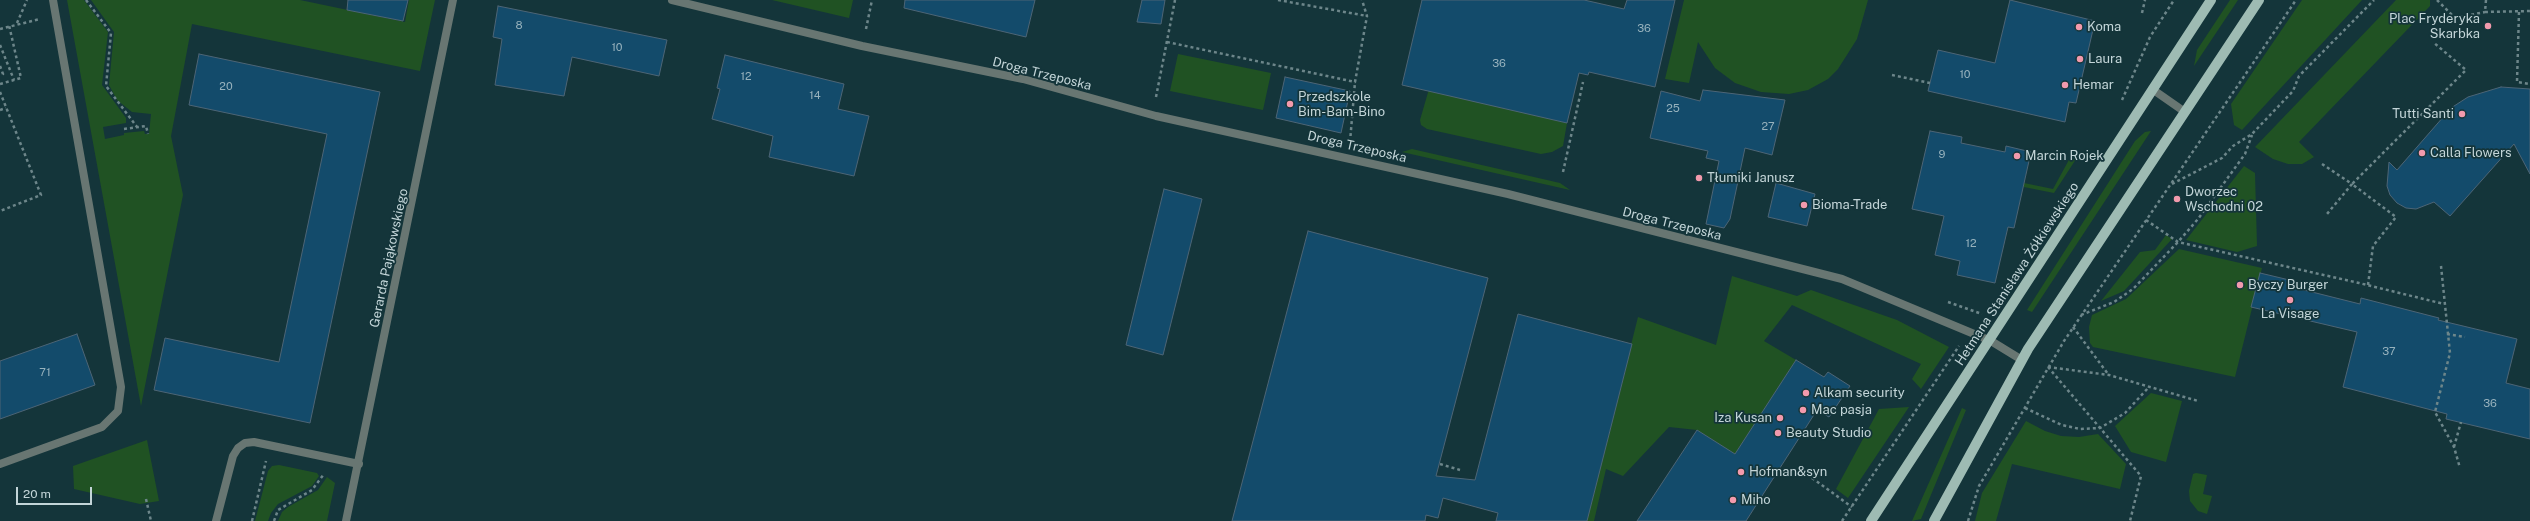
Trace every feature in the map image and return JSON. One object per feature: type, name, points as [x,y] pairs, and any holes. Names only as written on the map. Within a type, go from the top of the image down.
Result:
[{"type":"main road","name":"Hetmana Stanisława Żółkiewskiego","points":[[1871,521],[1991,340],[2211,0]]},
{"type":"main road","points":[[1934,521],[2022,360],[2259,0]]},
{"type":"street","points":[[0,464],[102,427],[118,411],[120,387],[53,0]]},
{"type":"street","name":"Gerarda Pająkowskiego","points":[[346,521],[359,464],[453,0]]},
{"type":"street","name":"Droga Trzeposka","points":[[672,0],[862,46],[1023,79],[1156,116],[1508,194],[1842,279],[1991,340],[2022,360]]},
{"type":"street","points":[[2152,89],[2185,112]]},
{"type":"street","points":[[216,521],[233,456],[238,448],[245,443],[254,442],[359,464]]},
{"type":"path","points":[[17,24],[27,0]]},
{"type":"path","points":[[86,0],[111,33],[106,86],[137,127]]},
{"type":"path","points":[[862,46],[872,0]]},
{"type":"path","points":[[1175,0],[1167,42],[1355,82]]},
{"type":"path","points":[[1278,0],[1367,16]]},
{"type":"path","points":[[1350,144],[1355,82],[1367,16],[1362,0]]},
{"type":"path","points":[[2142,13],[2145,0]]},
{"type":"path","points":[[2120,105],[2150,37],[2174,0]]},
{"type":"path","points":[[1968,521],[1979,486],[2080,315],[2171,185],[2296,0]]},
{"type":"path","points":[[2171,185],[2222,158],[2233,146],[2252,134],[2292,91],[2299,76],[2374,0]]},
{"type":"path","points":[[2436,0],[2455,18],[2485,12],[2530,11]]},
{"type":"path","points":[[2485,12],[2486,0]]},
{"type":"path","points":[[2519,12],[2517,82],[2530,84]]},
{"type":"path","points":[[0,29],[9,25],[56,16]]},
{"type":"path","points":[[0,84],[21,78],[9,25]]},
{"type":"path","points":[[2327,214],[2352,184],[2466,70],[2433,42]]},
{"type":"path","points":[[0,45],[14,80]]},
{"type":"path","points":[[0,66],[3,74],[0,75]]},
{"type":"path","points":[[1892,75],[1930,83]]},
{"type":"path","points":[[1563,172],[1583,82]]},
{"type":"path","points":[[0,92],[41,195],[0,212]]},
{"type":"path","points":[[0,110],[6,108]]},
{"type":"path","points":[[124,129],[146,126],[148,134]]},
{"type":"path","points":[[2080,315],[2114,302],[2133,289],[2178,242],[2198,219],[2245,154],[2252,134]]},
{"type":"path","points":[[2322,164],[2352,184],[2396,217],[2373,246],[2368,285]]},
{"type":"path","points":[[2146,220],[2178,242],[2368,285],[2444,304]]},
{"type":"path","points":[[2441,266],[2450,353],[2435,412],[2454,447],[2460,468]]},
{"type":"path","points":[[1842,521],[1986,308]]},
{"type":"path","points":[[2073,327],[2109,375]]},
{"type":"path","points":[[2447,334],[2465,337]]},
{"type":"path","points":[[2048,367],[2109,375],[2198,401]]},
{"type":"path","points":[[2048,367],[2141,476],[2130,521]]},
{"type":"path","points":[[2025,408],[2062,425],[2080,429],[2100,428],[2125,413],[2149,386]]},
{"type":"path","points":[[2454,447],[2461,422]]},
{"type":"path","points":[[252,521],[267,458]]},
{"type":"path","points":[[1440,464],[1460,470]]},
{"type":"path","points":[[274,521],[278,510],[317,486],[326,469]]},
{"type":"path","points":[[1812,478],[1852,507]]},
{"type":"path","points":[[146,499],[151,521]]},
{"type":"green space","points":[[67,0],[84,0],[108,32],[102,85],[126,118],[126,123],[103,127],[105,139],[124,135],[124,133],[144,131],[145,134],[149,134],[151,114],[132,112],[117,100],[109,85],[114,32],[91,0],[300,0],[405,22],[409,0],[435,0],[420,71],[192,24],[171,136],[183,195],[141,406]]},
{"type":"green space","points":[[772,0],[853,0],[849,18]]},
{"type":"green space","points":[[1684,0],[1868,0],[1857,39],[1838,69],[1828,79],[1808,90],[1789,94],[1761,92],[1735,83],[1715,68],[1698,42],[1689,83],[1665,79]]},
{"type":"green space","points":[[2230,0],[2238,0],[2194,66],[2197,50]]},
{"type":"green space","points":[[2302,0],[2362,0],[2242,130],[2234,125],[2231,104]]},
{"type":"green space","points":[[2396,0],[2430,0],[2430,6],[2299,142],[2314,157],[2302,164],[2288,164],[2273,159],[2255,147]]},
{"type":"green space","points":[[1178,54],[1271,73],[1263,110],[1170,91]]},
{"type":"green space","points":[[1429,89],[1567,123],[1563,146],[1552,152],[1541,154],[1427,129],[1421,125],[1420,120]]},
{"type":"green space","points":[[2151,131],[2032,312],[2027,310],[2135,141],[2145,132]]},
{"type":"green space","points":[[1412,149],[1560,183],[1570,190],[1402,152]]},
{"type":"green space","points":[[2078,156],[2054,193],[2024,187],[2024,183],[2053,189],[2070,158]]},
{"type":"green space","points":[[2244,166],[2255,173],[2257,246],[2237,252],[2186,240]]},
{"type":"green space","points":[[2166,235],[2172,239],[2124,291],[2101,301],[2140,252],[2155,250]]},
{"type":"green space","points":[[2179,249],[2262,268],[2235,377],[2093,347],[2090,343],[2089,327],[2092,315],[2126,299]]},
{"type":"green space","points":[[1732,276],[1797,296],[1811,290],[1897,320],[1949,347],[1921,389],[1912,379],[1921,364],[1792,305],[1764,341],[1796,360],[1735,454],[1697,430],[1669,427],[1623,476],[1606,469],[1594,521],[1587,521],[1638,317],[1716,345]]},
{"type":"green space","points":[[2151,393],[2182,401],[2166,462],[2131,452],[2115,426]]},
{"type":"green space","points":[[1909,407],[1848,498],[1836,489],[1879,409]]},
{"type":"green space","points":[[1962,408],[1966,410],[1921,519],[1912,521]]},
{"type":"green space","points":[[2026,421],[2045,431],[2061,436],[2079,437],[2098,434],[2126,464],[2120,489],[2012,464],[1996,521],[1975,521],[1982,493]]},
{"type":"green space","points":[[147,440],[159,501],[140,504],[74,489],[73,466]]},
{"type":"green space","points":[[279,465],[317,473],[319,476],[312,486],[278,504],[271,513],[268,521],[255,521],[268,471],[272,466]]},
{"type":"green space","points":[[2196,473],[2207,475],[2203,494],[2212,496],[2207,514],[2198,511],[2190,501],[2189,491],[2193,474]]},
{"type":"green space","points":[[327,477],[335,483],[327,521],[278,521],[282,512],[318,490]]},
{"type":"building","points":[[348,0],[408,0],[403,21],[347,10]]},
{"type":"building","points":[[905,0],[1035,0],[1026,37],[904,8]]},
{"type":"building","points":[[1142,0],[1165,0],[1161,24],[1137,22]]},
{"type":"building","points":[[1422,0],[1584,0],[1624,9],[1627,0],[1675,0],[1655,87],[1589,72],[1588,75],[1579,73],[1567,123],[1402,85]]},
{"type":"building","points":[[2010,0],[2095,21],[2076,103],[2069,102],[2065,122],[1928,91],[1938,50],[1995,63]]},
{"type":"building","points":[[498,6],[667,40],[659,76],[572,57],[564,96],[495,85],[502,39],[493,37]]},
{"type":"building","points":[[199,54],[380,92],[310,423],[154,390],[165,338],[279,362],[327,134],[189,105]]},
{"type":"building","points":[[725,55],[844,84],[838,109],[869,116],[854,176],[769,157],[773,136],[712,119],[720,89],[717,88]]},
{"type":"building","points":[[1285,77],[1350,91],[1341,133],[1276,118]]},
{"type":"building","points":[[2501,87],[2530,89],[2530,174],[2514,144],[2450,216],[2434,202],[2416,209],[2406,208],[2397,203],[2390,195],[2387,186],[2389,162],[2397,170],[2451,108],[2468,97]]},
{"type":"building","points":[[1703,90],[1785,100],[1772,155],[1745,148],[1730,219],[1724,228],[1706,224],[1719,161],[1706,158],[1708,151],[1650,138],[1661,91],[1700,101]]},
{"type":"building","points":[[1930,131],[1962,137],[1961,143],[2005,152],[2006,146],[2031,152],[2014,228],[2008,227],[1995,283],[1957,275],[1960,261],[1935,255],[1944,216],[1912,209]]},
{"type":"building","points":[[1776,183],[1815,194],[1807,226],[1768,217]]},
{"type":"building","points":[[1164,189],[1202,199],[1163,355],[1126,345]]},
{"type":"building","points":[[1308,231],[1488,278],[1436,476],[1475,480],[1518,314],[1632,344],[1587,521],[1496,521],[1498,513],[1443,498],[1438,518],[1426,515],[1425,521],[1232,521]]},
{"type":"building","points":[[2260,273],[2302,283],[2300,289],[2360,304],[2361,298],[2439,318],[2438,320],[2517,339],[2506,383],[2530,389],[2530,439],[2446,419],[2447,414],[2343,387],[2357,332],[2251,307]]},
{"type":"building","points":[[77,334],[95,385],[0,419],[0,361]]},
{"type":"building","points":[[1796,360],[1824,377],[1828,372],[1850,386],[1829,417],[1817,410],[1746,521],[1637,521],[1697,430],[1735,454]]},
{"type":"place","name":"Plac Fryderyka Skarbka","points":[[2488,26]]},
{"type":"place","name":"Koma","points":[[2079,27]]},
{"type":"place","name":"Laura","points":[[2080,59]]},
{"type":"place","name":"Hemar","points":[[2065,85]]},
{"type":"place","name":"Przedszkole Bim-Bam-Bino","points":[[1290,104]]},
{"type":"place","name":"Tutti Santi","points":[[2462,114]]},
{"type":"place","name":"Calla Flowers","points":[[2422,153]]},
{"type":"place","name":"Marcin Rojek","points":[[2017,156]]},
{"type":"place","name":"Tłumiki Janusz","points":[[1699,178]]},
{"type":"place","name":"Dworzec Wschodni 02","points":[[2177,199]]},
{"type":"place","name":"Bioma-Trade","points":[[1804,205]]},
{"type":"place","name":"Byczy Burger","points":[[2240,285]]},
{"type":"place","name":"La Visage","points":[[2290,300]]},
{"type":"place","name":"Alkam security","points":[[1806,393]]},
{"type":"place","name":"Mac pasja","points":[[1803,410]]},
{"type":"place","name":"Iza Kusan","points":[[1780,418]]},
{"type":"place","name":"Beauty Studio","points":[[1778,433]]},
{"type":"place","name":"Hofman&syn","points":[[1741,472]]},
{"type":"place","name":"Miho","points":[[1733,500]]}]
